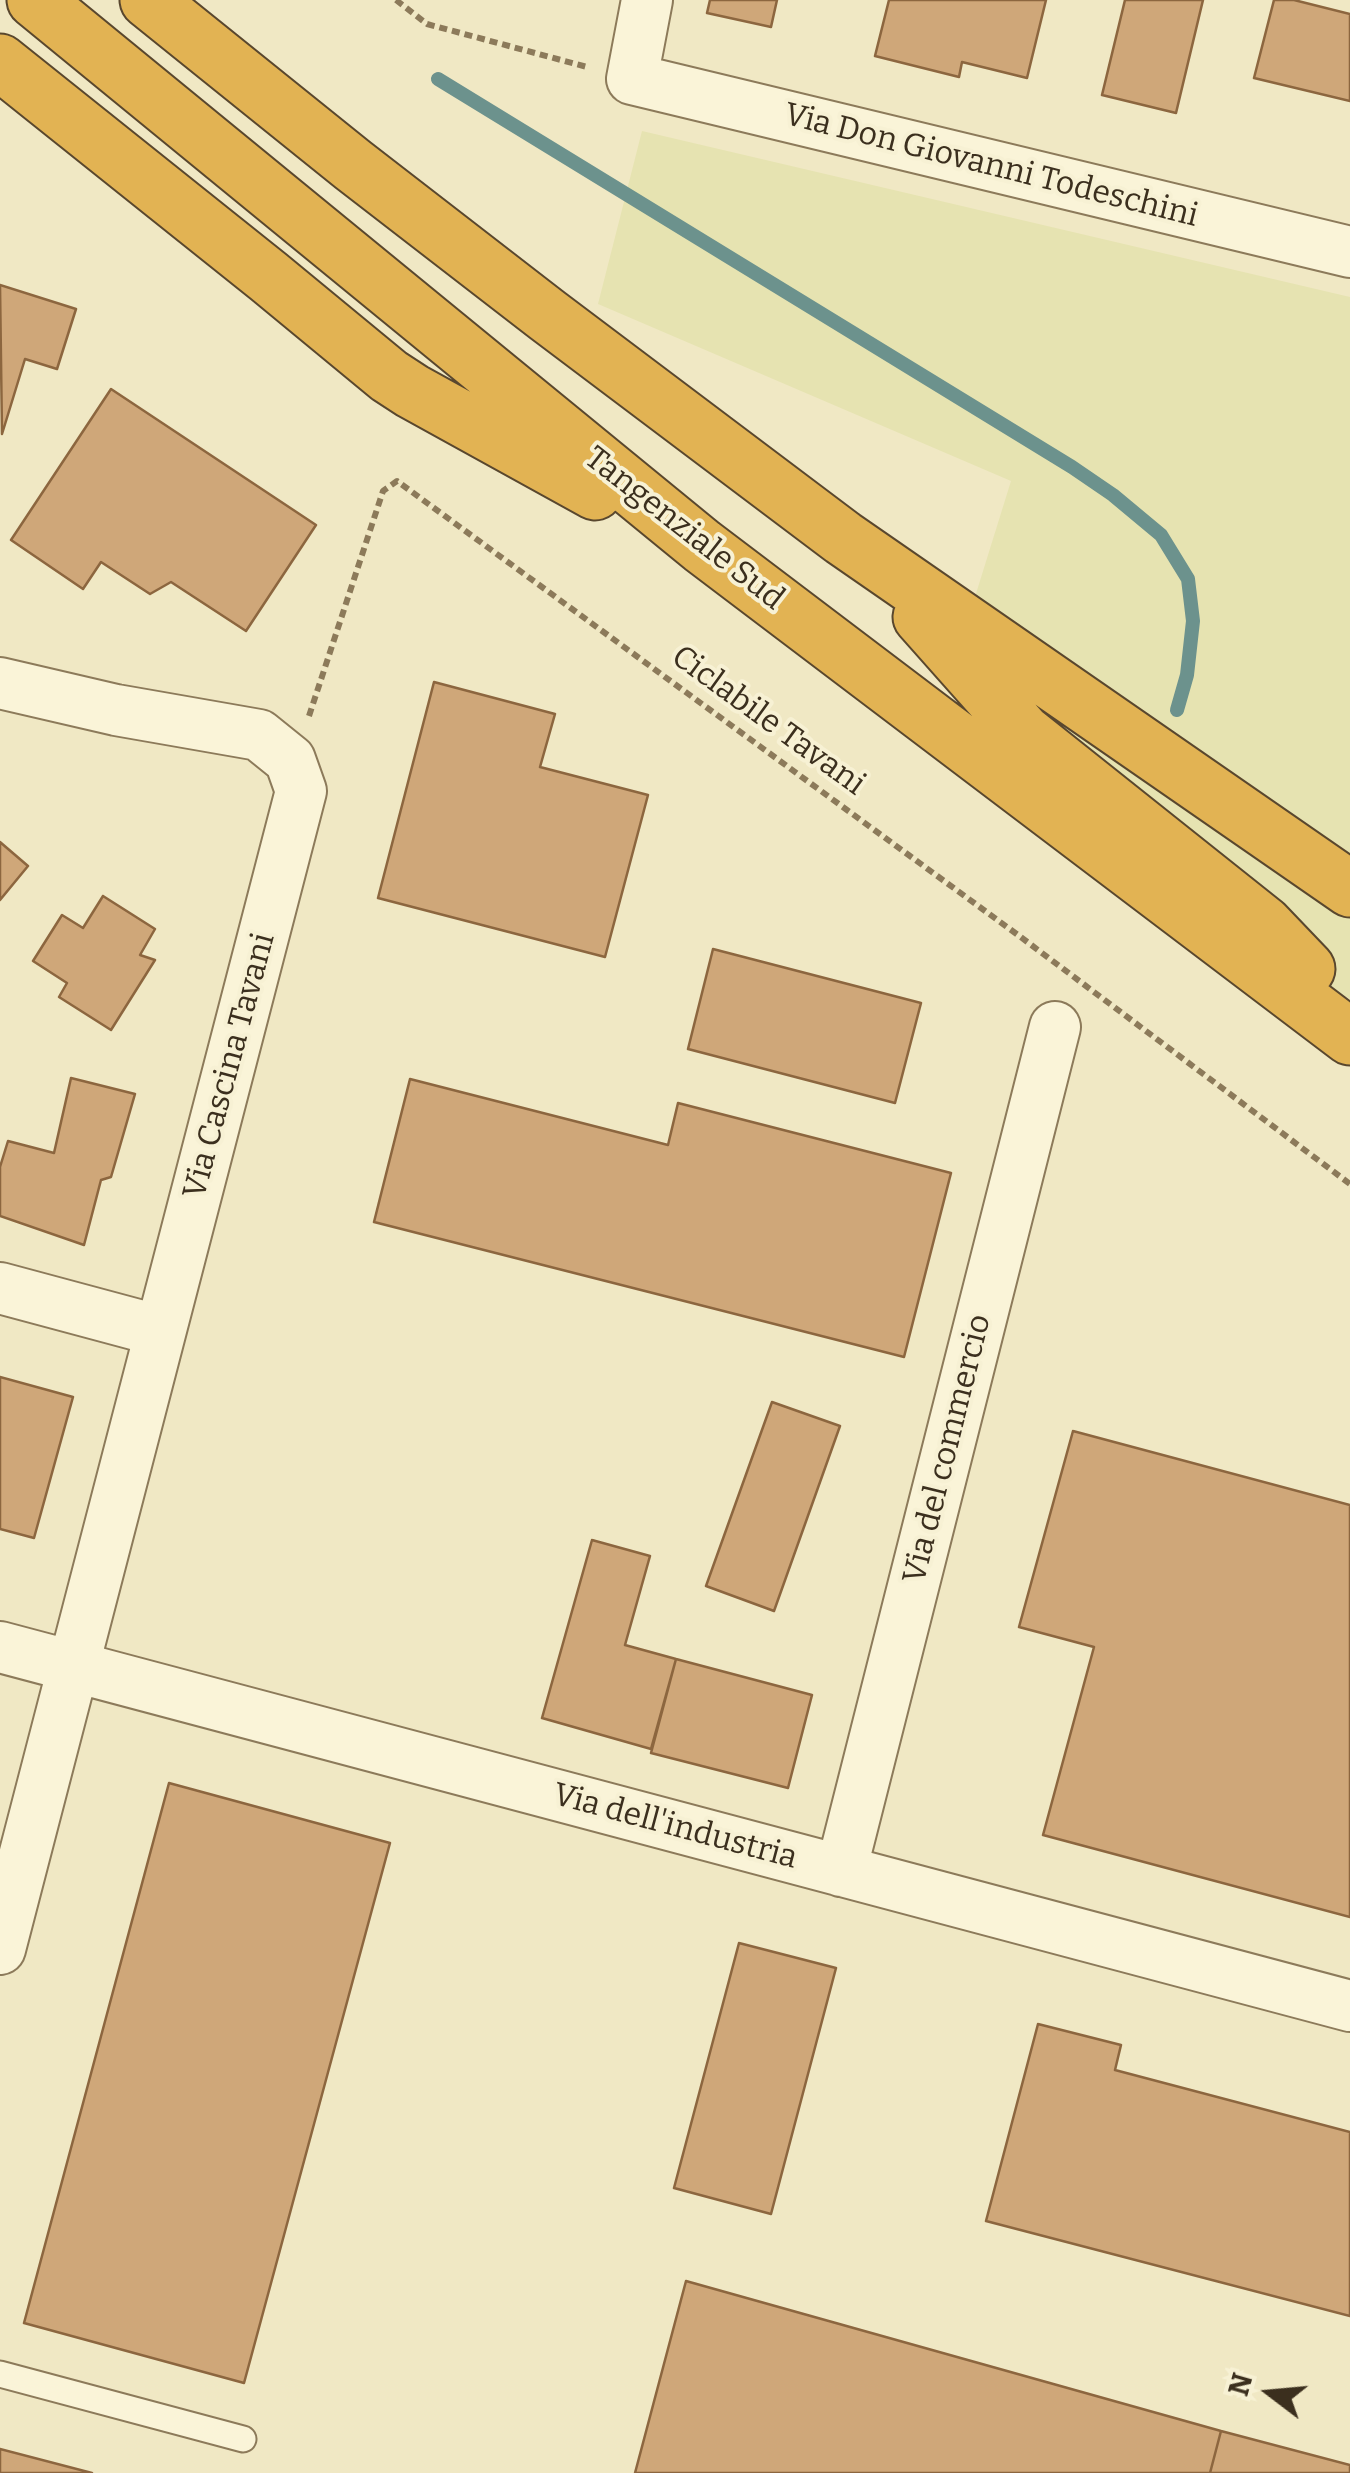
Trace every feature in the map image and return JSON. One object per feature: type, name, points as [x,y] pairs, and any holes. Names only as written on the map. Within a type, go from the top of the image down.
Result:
[{"type":"highway","name":"Tangenziale Sud","points":[[35,0],[702,546],[1350,1038]]},
{"type":"highway","points":[[148,0],[547,315],[843,538],[1350,889]]},
{"type":"highway","points":[[0,62],[389,376],[594,492],[702,546]]},
{"type":"highway","points":[[843,538],[920,616],[1023,732],[1264,924],[1350,1014]]},
{"type":"street","points":[[632,79],[648,0]]},
{"type":"street","name":"Via Don Giovanni Todeschini","points":[[632,79],[1350,252]]},
{"type":"street","points":[[0,683],[116,710],[259,735],[290,760]]},
{"type":"street","name":"Via Cascina Tavani","points":[[0,1949],[301,792],[290,760]]},
{"type":"street","name":"Via del commercio","points":[[840,1871],[1055,1027]]},
{"type":"street","points":[[0,1288],[160,1331]]},
{"type":"street","name":"Via dell'industria","points":[[0,1647],[1350,2006]]},
{"type":"lane","points":[[0,2374],[242,2439]]},
{"type":"path","points":[[396,0],[427,24],[632,79]]},
{"type":"path","name":"Ciclabile Tavani","points":[[290,760],[313,707],[382,491],[397,481],[1350,1184]]},
{"type":"shaded area","points":[[642,131],[1350,297],[1350,999],[1315,979],[947,687],[1011,481],[598,304]]},
{"type":"building","points":[[710,0],[777,0],[771,27],[707,13]]},
{"type":"building","points":[[889,0],[1046,0],[1027,78],[962,62],[959,77],[875,56]]},
{"type":"building","points":[[1125,0],[1203,0],[1176,113],[1102,95]]},
{"type":"building","points":[[1274,0],[1294,0],[1350,14],[1350,101],[1254,78]]},
{"type":"building","points":[[0,285],[76,309],[57,369],[25,359],[2,434]]},
{"type":"building","points":[[111,389],[316,525],[246,631],[171,582],[150,594],[101,562],[83,589],[11,540]]},
{"type":"building","points":[[434,682],[555,714],[540,767],[648,795],[605,957],[378,898]]},
{"type":"building","points":[[0,842],[28,866],[0,900]]},
{"type":"building","points":[[103,896],[155,929],[140,955],[155,960],[111,1030],[59,997],[67,983],[33,961],[62,915],[83,928]]},
{"type":"building","points":[[713,949],[921,1003],[895,1103],[688,1049]]},
{"type":"building","points":[[71,1078],[135,1094],[111,1177],[101,1180],[84,1245],[0,1216],[0,1167],[8,1141],[54,1153]]},
{"type":"building","points":[[410,1079],[668,1145],[678,1103],[951,1173],[904,1357],[374,1222]]},
{"type":"building","points":[[0,1377],[73,1397],[34,1538],[0,1529]]},
{"type":"building","points":[[772,1402],[840,1426],[774,1611],[706,1586]]},
{"type":"building","points":[[1073,1431],[1350,1505],[1350,1917],[1043,1835],[1094,1647],[1019,1627]]},
{"type":"building","points":[[592,1540],[650,1556],[625,1645],[676,1659],[651,1749],[542,1718]]},
{"type":"building","points":[[676,1659],[812,1695],[788,1788],[651,1753]]},
{"type":"building","points":[[169,1783],[390,1843],[244,2383],[24,2323]]},
{"type":"building","points":[[739,1943],[836,1968],[771,2214],[674,2188]]},
{"type":"building","points":[[1038,2024],[1121,2045],[1115,2070],[1350,2132],[1350,2316],[986,2221]]},
{"type":"building","points":[[686,2281],[1221,2431],[1210,2473],[635,2473]]},
{"type":"building","points":[[1221,2431],[1350,2465],[1350,2473],[1210,2473]]},
{"type":"building","points":[[0,2449],[92,2473],[0,2473]]},
{"type":"waterway","points":[[438,79],[1072,467],[1161,535],[1188,579],[1193,621],[1187,675],[1177,710]]}]
